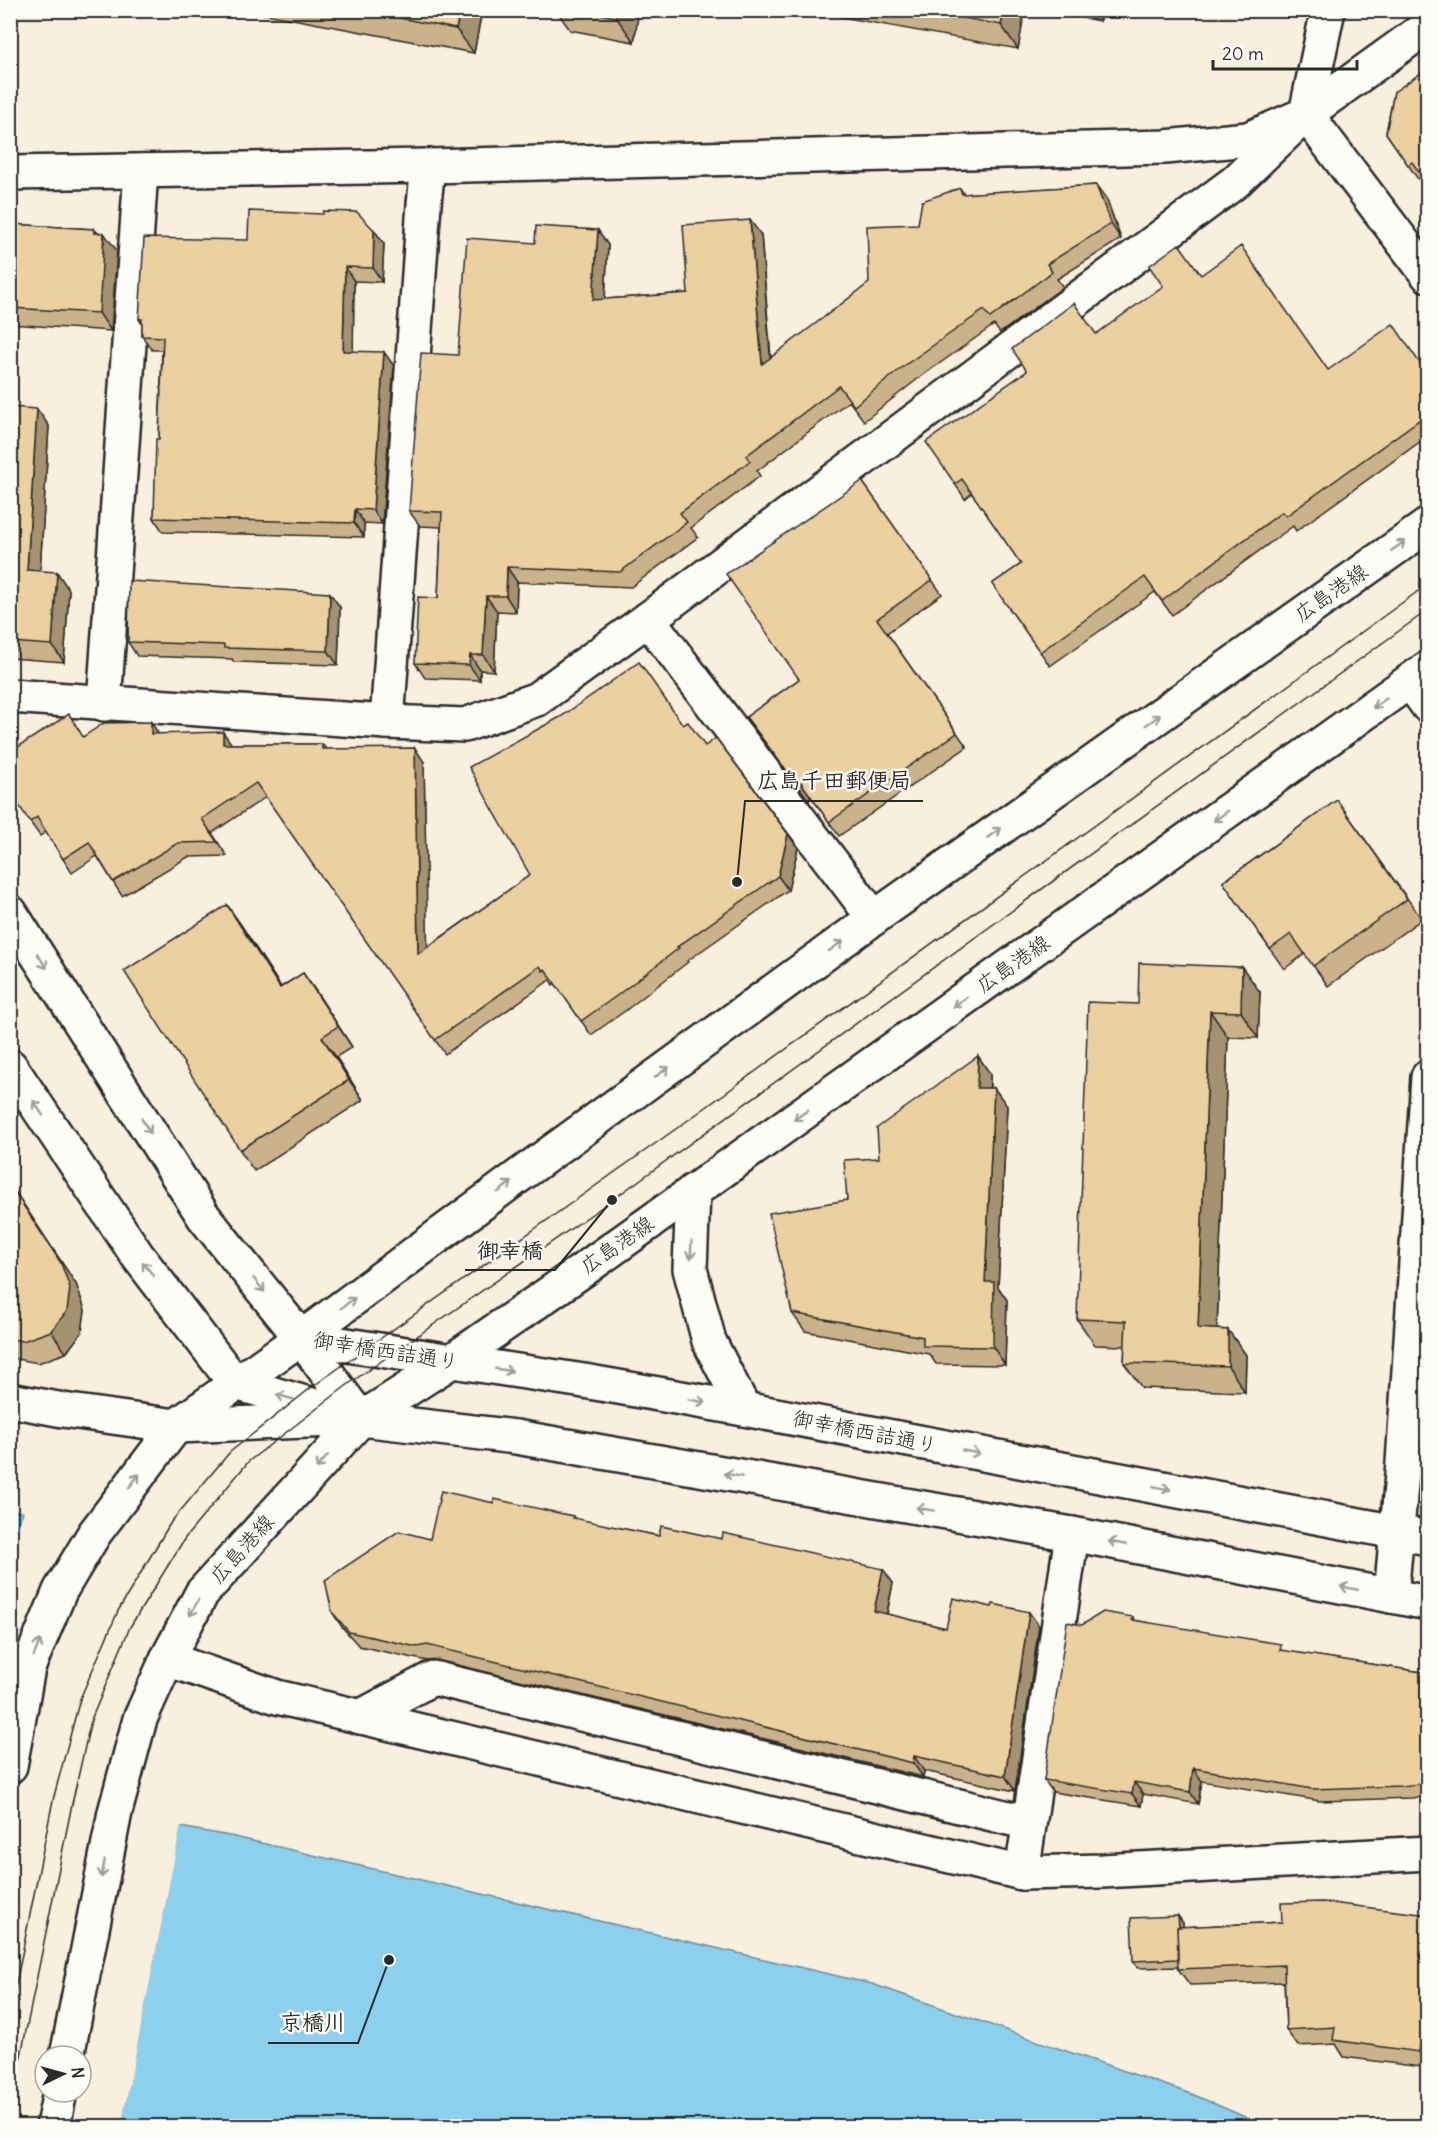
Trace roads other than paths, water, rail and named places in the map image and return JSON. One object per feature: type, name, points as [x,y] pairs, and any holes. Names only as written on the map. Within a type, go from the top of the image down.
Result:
[{"type":"street","points":[[1328,10],[1306,114],[1428,275]]},
{"type":"street","points":[[10,696],[104,704],[465,725],[537,699],[1235,182],[1306,114],[1428,26]]},
{"type":"street","points":[[10,173],[428,166],[1165,147],[1248,139],[1306,114]]},
{"type":"street","points":[[387,722],[428,166]]},
{"type":"street","points":[[104,704],[141,171]]},
{"type":"street","name":"広島港線","points":[[10,1766],[28,1668],[60,1591],[94,1534],[176,1426],[301,1338],[516,1178],[874,918],[1428,525]]},
{"type":"street","points":[[648,619],[874,918]]},
{"type":"street","name":"広島港線","points":[[69,2044],[115,1812],[140,1719],[167,1659],[202,1593],[361,1419],[450,1362],[1422,685]]},
{"type":"street","points":[[10,912],[204,1217],[301,1338],[361,1419]]},
{"type":"street","points":[[10,1066],[137,1255],[236,1383],[361,1419]]},
{"type":"street","points":[[1390,1596],[1412,1535],[1403,1463],[1428,1077]]},
{"type":"street","points":[[693,1191],[690,1269],[709,1341],[744,1409]]},
{"type":"street","name":"御幸橋西詰通り","points":[[301,1338],[584,1381],[744,1409],[1412,1535]]},
{"type":"street","points":[[10,1400],[176,1426],[361,1419],[516,1437],[1072,1534],[1428,1603]]},
{"type":"street","points":[[1022,1872],[1072,1534]]},
{"type":"street","points":[[167,1659],[277,1697],[1022,1872],[1102,1872],[1428,1853]]},
{"type":"street","points":[[360,1717],[433,1678],[1029,1823]]},
{"type":"street","points":[[53,2127],[58,2104]]},
{"type":"water","points":[[10,1510],[23,1512],[11,1540]]},
{"type":"water","points":[[10,1796],[235,1837],[872,1984],[1194,2095],[1266,2126],[11,2126]]},
{"type":"tram line","points":[[10,2014],[53,1800],[80,1699],[118,1611],[171,1522],[230,1452],[312,1387],[680,1126],[1428,584]]},
{"type":"tram line","points":[[10,2110],[91,1720],[130,1627],[185,1538],[249,1461],[350,1383],[612,1200],[1428,610]]},
{"type":"place","name":"広島千田郵便局","points":[[737,882]]},
{"type":"place","name":"御幸橋","points":[[612,1200]]},
{"type":"place","name":"京橋川","points":[[389,1960]]}]
